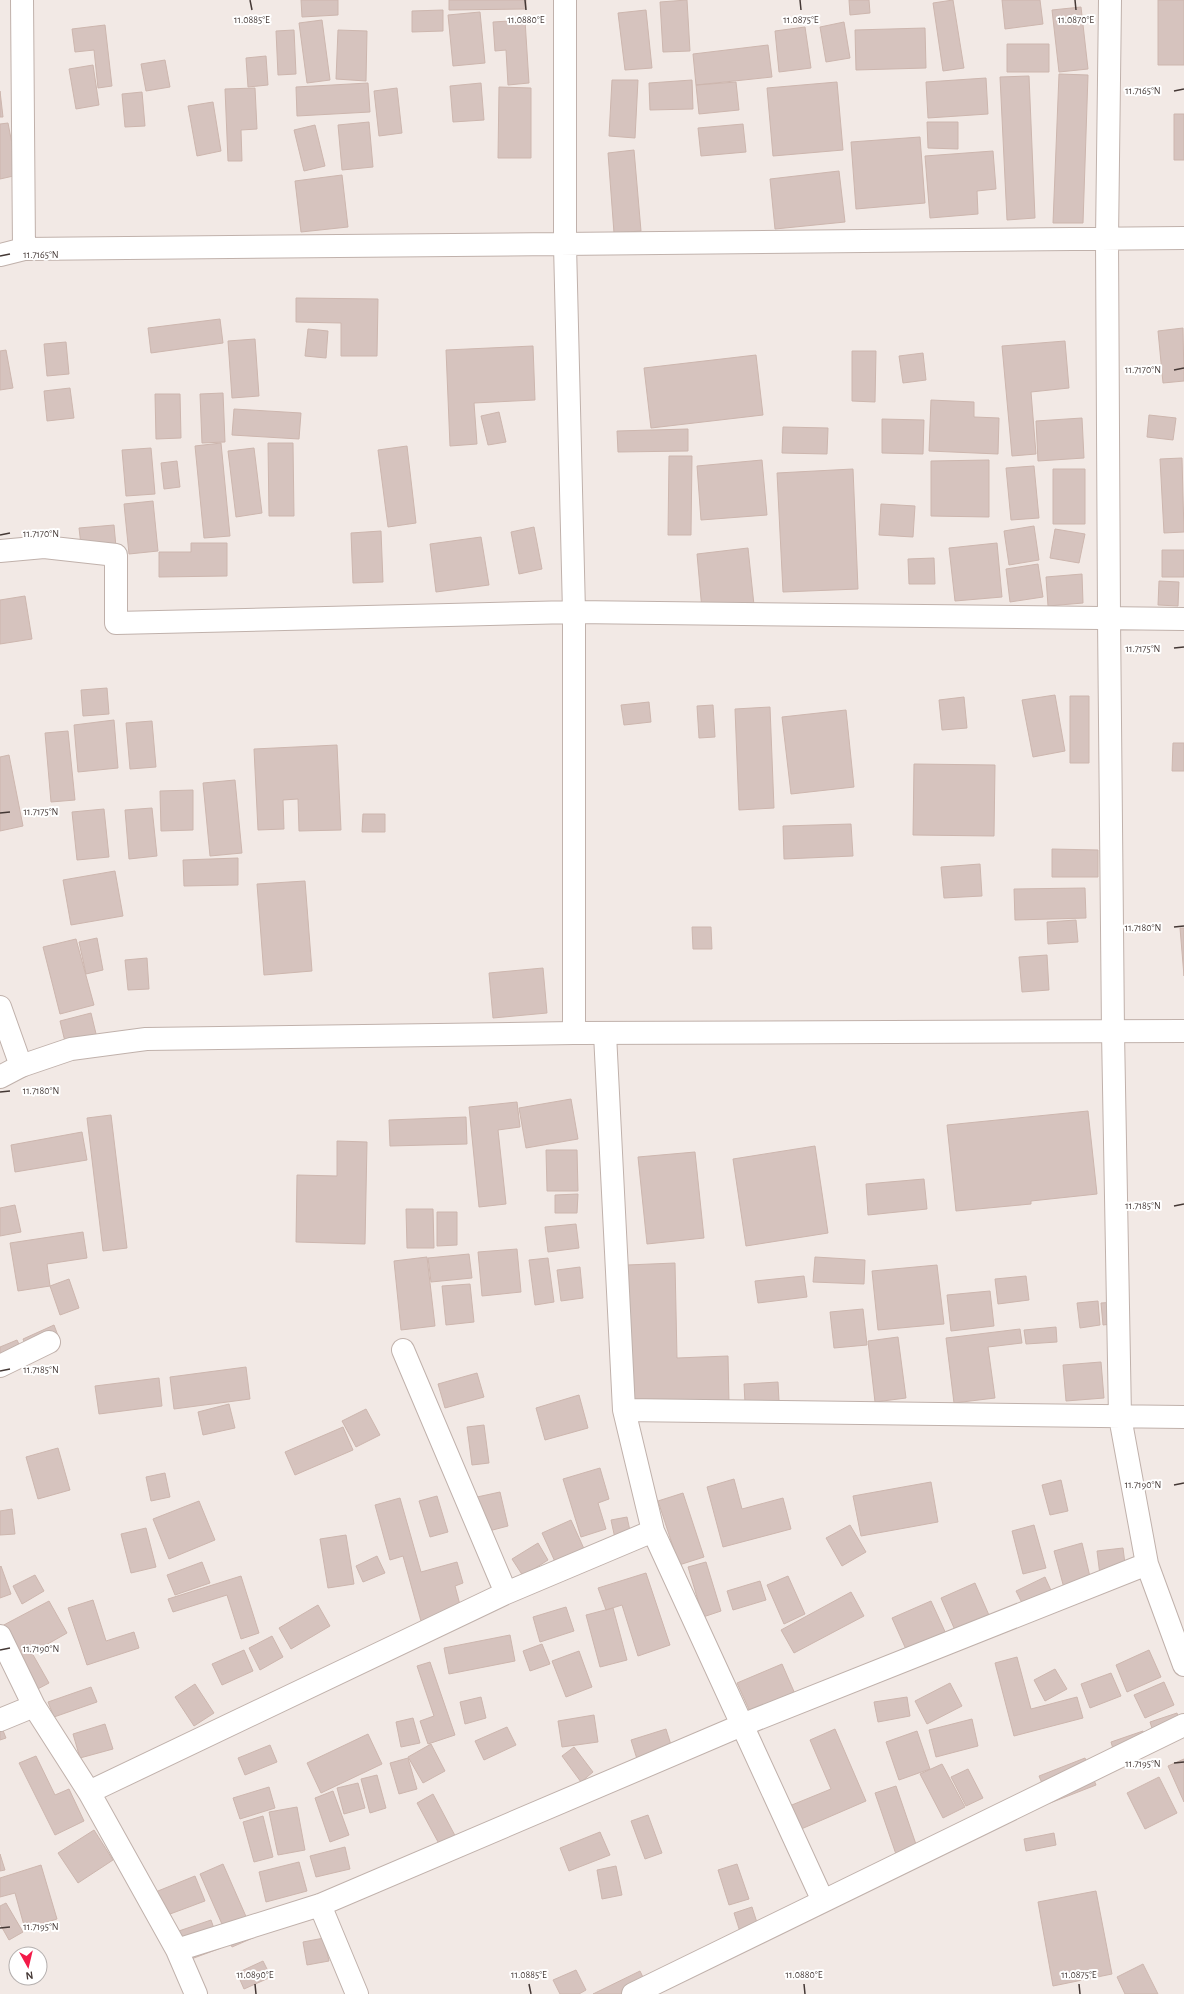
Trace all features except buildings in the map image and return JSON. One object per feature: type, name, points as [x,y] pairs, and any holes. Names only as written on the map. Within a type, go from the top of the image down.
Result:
[{"type":"street","points":[[22,0],[24,248]]},
{"type":"street","points":[[565,0],[565,245],[574,612],[574,1033]]},
{"type":"street","points":[[1110,0],[1107,239],[1109,618],[1113,1032],[1120,1417],[1147,1564],[1184,1665]]},
{"type":"street","points":[[0,254],[24,248],[565,245],[1184,238]]},
{"type":"street","points":[[0,551],[44,547],[116,554],[116,623],[574,612],[1184,619]]},
{"type":"street","points":[[0,1007],[21,1066]]},
{"type":"street","points":[[0,1077],[21,1066],[71,1049],[146,1039],[574,1033],[1184,1031]]},
{"type":"street","points":[[605,1034],[624,1410],[654,1531],[822,1901]]},
{"type":"street","points":[[0,1366],[49,1342]]},
{"type":"street","points":[[403,1350],[506,1593]]},
{"type":"street","points":[[624,1410],[1184,1417]]},
{"type":"street","points":[[89,1792],[506,1593],[654,1531]]},
{"type":"street","points":[[177,1950],[320,1904],[742,1725],[1147,1564]]},
{"type":"street","points":[[0,1636],[34,1706],[89,1792],[177,1950],[196,1994]]},
{"type":"street","points":[[0,1720],[34,1706]]},
{"type":"street","points":[[633,1994],[1184,1725]]},
{"type":"street","points":[[320,1904],[357,1994]]}]
